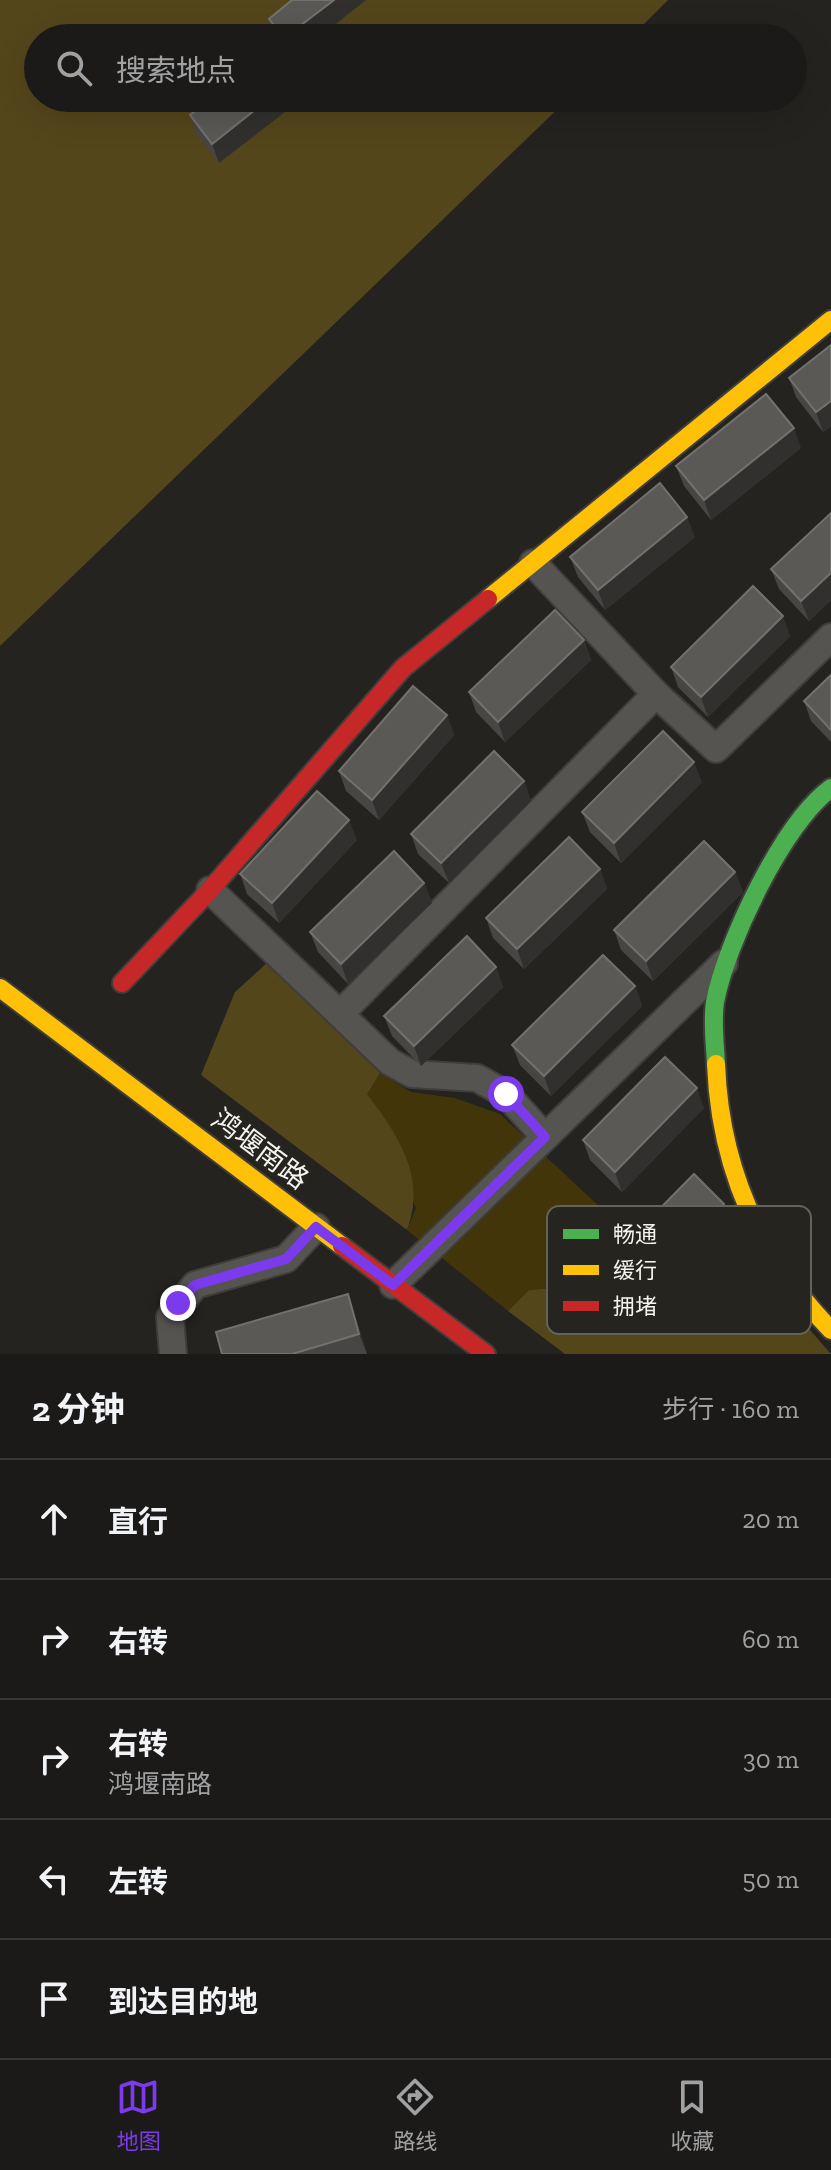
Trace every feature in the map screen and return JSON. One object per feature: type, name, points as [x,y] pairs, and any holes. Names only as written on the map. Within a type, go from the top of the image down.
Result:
[{"type":"street","points":[[122,983],[210,890],[403,668],[831,320]]},
{"type":"street","points":[[533,563],[656,694],[716,749],[831,637]]},
{"type":"street","points":[[340,1014],[656,694]]},
{"type":"street","points":[[746,1206],[731,1169],[715,1079],[715,1006],[727,961],[781,847],[814,799],[831,788]]},
{"type":"street","points":[[210,890],[390,1062],[412,1074],[477,1078],[506,1094],[545,1137]]},
{"type":"street","points":[[393,1285],[727,961]]},
{"type":"street","name":"鸿堰南路","points":[[0,988],[486,1354]]},
{"type":"street","points":[[173,1354],[170,1317],[195,1285],[286,1259],[316,1227]]},
{"type":"street","points":[[811,1313],[831,1330]]},
{"type":"shaded area","points":[[0,0],[668,0],[644,24],[24,24],[24,112],[554,112],[0,646]]},
{"type":"shaded area","points":[[268,962],[380,1073],[367,1094],[399,1141],[411,1174],[414,1192],[407,1230],[201,1075],[235,992]]},
{"type":"shaded area","points":[[380,1073],[411,1092],[455,1098],[500,1114],[599,1206],[547,1206],[547,1289],[529,1290],[508,1311],[407,1230],[416,1208],[366,1094]]},
{"type":"shaded area","points":[[547,1289],[547,1334],[811,1334],[811,1331],[831,1354],[565,1354],[508,1311],[529,1290]]},
{"type":"building","points":[[292,0],[334,0],[302,24],[273,24],[269,19]]},
{"type":"building","points":[[194,112],[252,112],[212,144],[190,115]]},
{"type":"building","points":[[831,345],[831,401],[816,412],[789,378]]},
{"type":"building","points":[[766,394],[794,428],[704,500],[676,466]]},
{"type":"building","points":[[660,483],[687,517],[598,590],[570,557]]},
{"type":"building","points":[[831,513],[831,573],[801,601],[771,569]]},
{"type":"building","points":[[753,586],[783,616],[701,697],[671,667]]},
{"type":"building","points":[[555,610],[584,640],[498,722],[469,692]]},
{"type":"building","points":[[831,675],[831,730],[804,701]]},
{"type":"building","points":[[413,686],[447,715],[372,800],[339,771]]},
{"type":"building","points":[[663,731],[694,762],[614,843],[582,812]]},
{"type":"building","points":[[494,751],[524,781],[441,863],[411,834]]},
{"type":"building","points":[[317,791],[349,820],[272,903],[240,874]]},
{"type":"building","points":[[569,837],[600,869],[517,949],[486,918]]},
{"type":"building","points":[[704,841],[735,872],[646,961],[614,930]]},
{"type":"building","points":[[394,851],[424,883],[341,964],[310,932]]},
{"type":"building","points":[[467,936],[496,967],[414,1046],[384,1016]]},
{"type":"building","points":[[603,955],[635,986],[544,1076],[512,1045]]},
{"type":"building","points":[[665,1057],[697,1088],[615,1172],[583,1140]]},
{"type":"building","points":[[694,1174],[724,1204],[722,1206],[662,1206]]},
{"type":"building","points":[[348,1294],[359,1334],[292,1354],[222,1354],[216,1332]]},
{"type":"traffic: fast","points":[[716,1064],[715,1002],[731,949],[776,856],[794,828],[831,788]]},
{"type":"traffic: slow","points":[[488,599],[831,320]]},
{"type":"traffic: slow","points":[[0,988],[342,1246]]},
{"type":"traffic: slow","points":[[716,1064],[726,1139],[747,1206]]},
{"type":"traffic: slow","points":[[811,1308],[831,1330]]},
{"type":"traffic: jam","points":[[122,983],[210,890],[403,668],[488,599]]},
{"type":"traffic: jam","points":[[342,1246],[486,1354]]},
{"type":"route","points":[[178,1303],[195,1285],[286,1259],[316,1227],[393,1285],[545,1137],[506,1094]]}]
